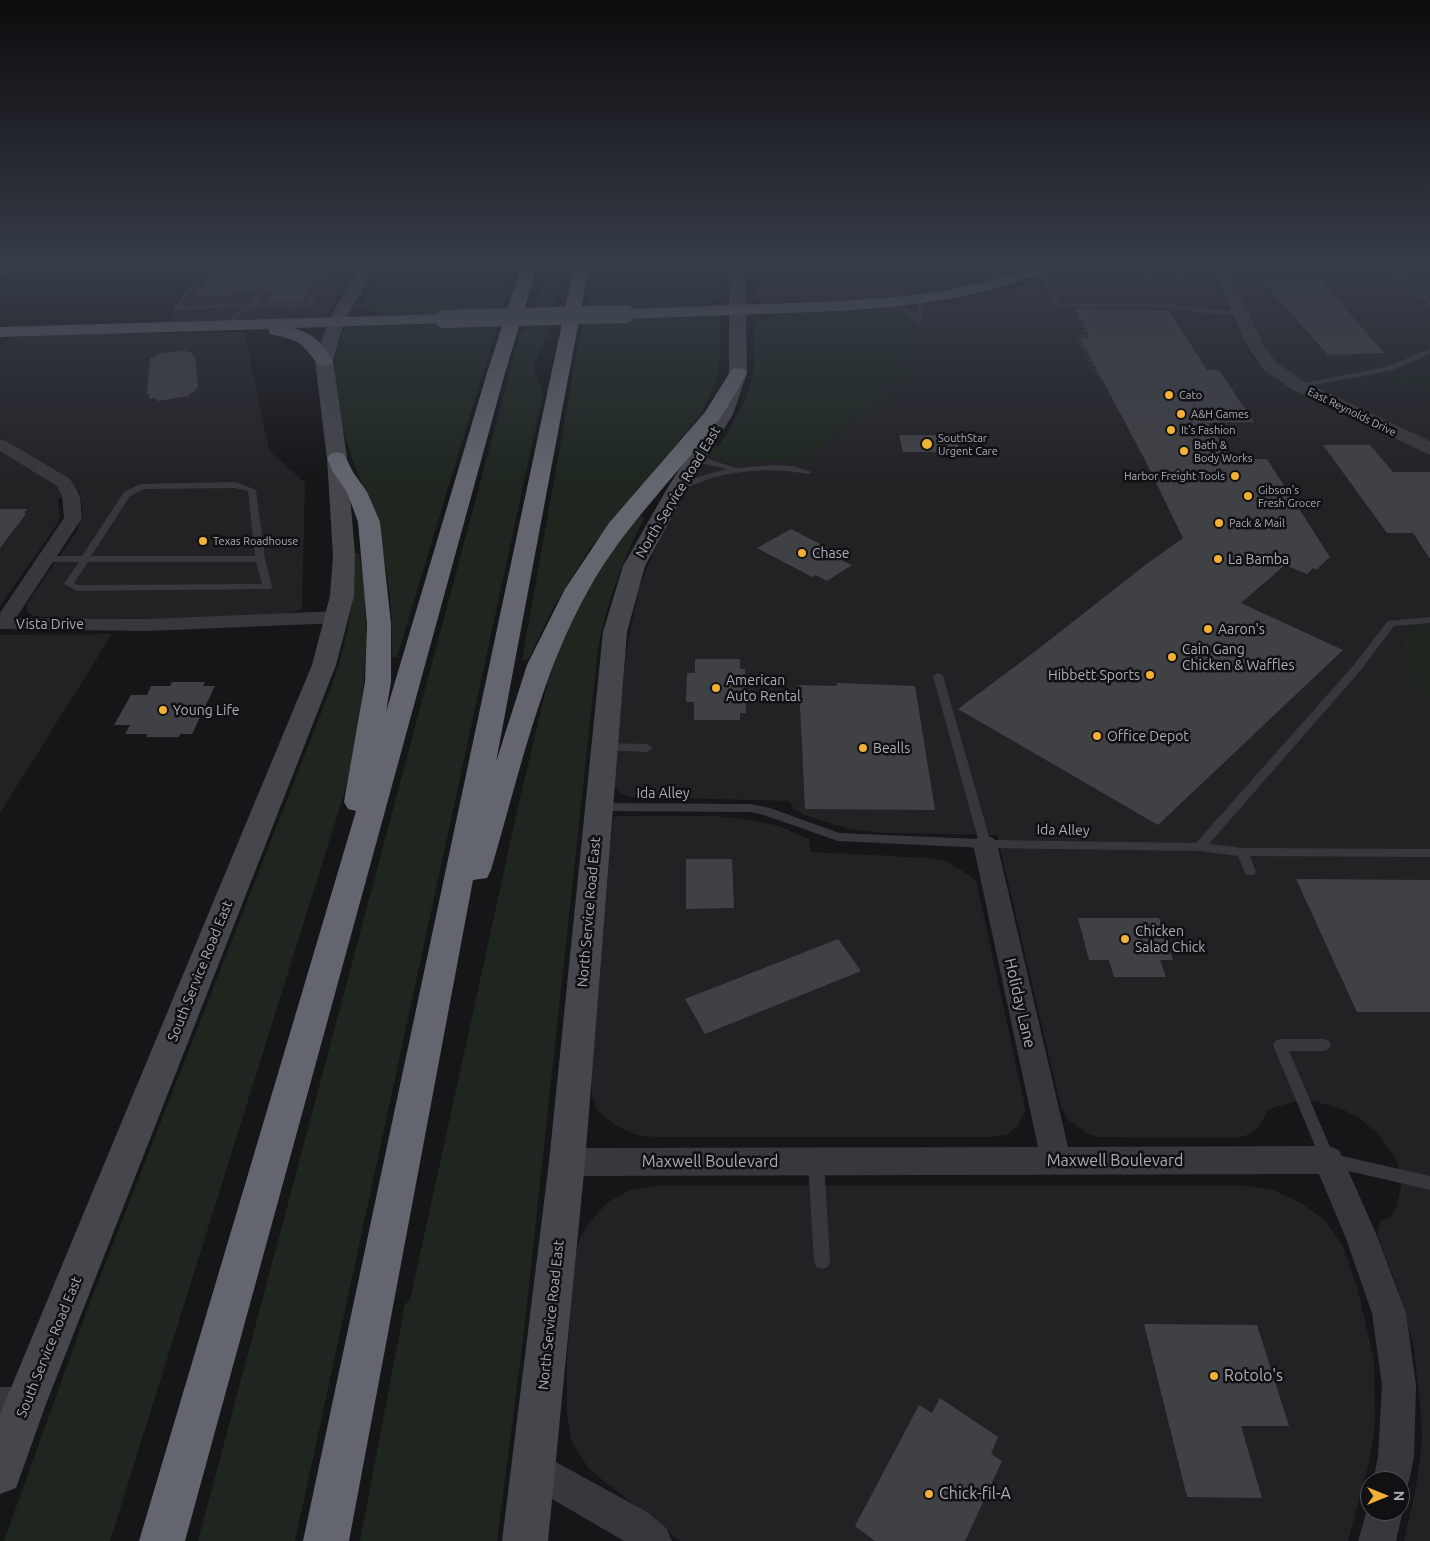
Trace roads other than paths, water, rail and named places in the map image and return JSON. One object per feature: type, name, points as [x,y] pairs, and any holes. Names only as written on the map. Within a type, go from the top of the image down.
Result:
[{"type":"highway","points":[[304,339],[314,344],[324,361]]},
{"type":"highway","points":[[162,1541],[507,339]]},
{"type":"highway","points":[[326,1541],[567,339]]},
{"type":"highway","points":[[429,1027],[538,664],[577,589],[617,528],[683,452],[712,414],[738,373]]},
{"type":"highway","points":[[336,932],[378,682],[378,624],[369,522],[357,492],[343,472],[337,458]]},
{"type":"main road","points":[[324,361],[331,339]]},
{"type":"main road","name":"North Service Road East","points":[[525,1541],[568,1162],[598,807],[616,632],[634,566],[678,487],[724,414],[738,373],[738,339]]},
{"type":"main road","name":"South Service Road East","points":[[0,1472],[13,1404],[324,665],[338,617],[342,596],[344,554],[337,458],[324,361]]},
{"type":"street","name":"East Reynolds Drive","points":[[1252,339],[1271,367],[1299,386],[1430,449]]},
{"type":"street","name":"Vista Drive","points":[[0,444],[64,483],[71,496],[73,518],[2,624],[148,625],[338,617]]},
{"type":"street","name":"Holiday Lane","points":[[985,844],[1056,1161]]},
{"type":"street","name":"Maxwell Boulevard","points":[[568,1162],[1328,1160]]},
{"type":"street","points":[[1328,1160],[1361,1236],[1389,1314],[1399,1385],[1396,1457],[1393,1471]]},
{"type":"street","points":[[534,1468],[634,1525],[653,1541]]},
{"type":"street","points":[[1377,1541],[1382,1521]]},
{"type":"lane","points":[[1299,386],[1387,369],[1430,351]]},
{"type":"lane","points":[[701,449],[704,461],[746,470]]},
{"type":"lane","points":[[678,487],[704,476],[746,470],[781,468],[808,472]]},
{"type":"lane","points":[[236,485],[252,490],[260,559],[267,587],[77,588],[69,584],[87,559],[127,494],[143,486],[236,485]]},
{"type":"lane","points":[[47,559],[260,559]]},
{"type":"lane","points":[[1200,847],[1356,669],[1391,623],[1430,620]]},
{"type":"lane","points":[[938,676],[985,844]]},
{"type":"lane","points":[[604,748],[647,748]]},
{"type":"lane","name":"Ida Alley","points":[[598,807],[750,808],[766,810],[838,837],[985,844],[1200,847],[1242,852],[1430,854]]},
{"type":"lane","points":[[1242,852],[1250,872]]},
{"type":"lane","points":[[1324,1045],[1280,1045],[1328,1160],[1430,1183]]},
{"type":"lane","points":[[816,1162],[822,1261]]},
{"type":"place","name":"Cato","points":[[1169,395]]},
{"type":"place","name":"A&H Games","points":[[1181,414]]},
{"type":"place","name":"It's Fashion","points":[[1171,430]]},
{"type":"place","name":"SouthStar Urgent Care","points":[[927,444]]},
{"type":"place","name":"Bath & Body Works","points":[[1184,451]]},
{"type":"place","name":"Harbor Freight Tools","points":[[1235,476]]},
{"type":"place","name":"Gibson's Fresh Grocer","points":[[1248,496]]},
{"type":"place","name":"Pack & Mail","points":[[1219,523]]},
{"type":"place","name":"Texas Roadhouse","points":[[203,541]]},
{"type":"place","name":"Chase","points":[[802,553]]},
{"type":"place","name":"La Bamba","points":[[1218,559]]},
{"type":"place","name":"Aaron's","points":[[1208,629]]},
{"type":"place","name":"Cain Gang Chicken & Waffles","points":[[1172,657]]},
{"type":"place","name":"Hibbett Sports","points":[[1150,675]]},
{"type":"place","name":"American Auto Rental","points":[[716,688]]},
{"type":"place","name":"Young Life","points":[[163,710]]},
{"type":"place","name":"Office Depot","points":[[1097,736]]},
{"type":"place","name":"Bealls","points":[[863,748]]},
{"type":"place","name":"Chicken Salad Chick","points":[[1125,939]]},
{"type":"place","name":"Rotolo's","points":[[1214,1376]]},
{"type":"place","name":"Chick-fil-A","points":[[929,1494]]}]
